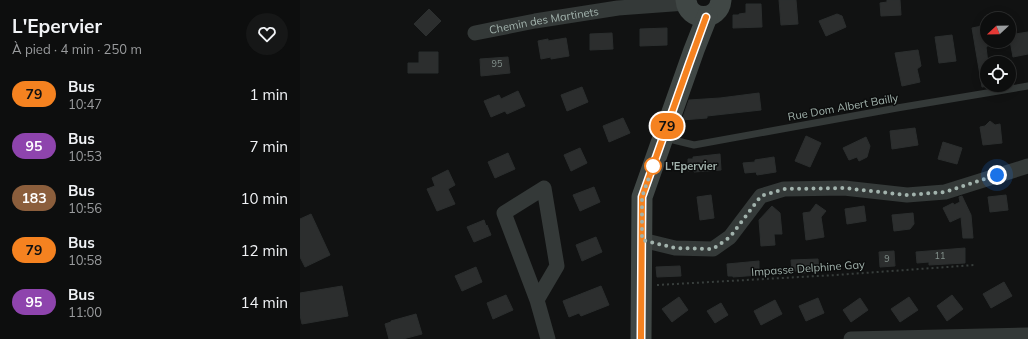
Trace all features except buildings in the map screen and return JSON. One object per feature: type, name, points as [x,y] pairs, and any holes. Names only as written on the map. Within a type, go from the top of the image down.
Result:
[{"type":"street","points":[[641,339],[642,197],[663,138],[695,14],[716,12],[719,8],[721,0]]},
{"type":"street","name":"Chemin des Martinets","points":[[475,33],[535,21],[618,8],[695,14]]},
{"type":"street","points":[[642,240],[675,248],[713,249],[730,237],[761,196],[784,189],[844,188],[907,195],[945,192],[1028,166]]},
{"type":"street","points":[[537,300],[557,266],[544,188],[504,213],[537,300],[548,339]]},
{"type":"street","points":[[850,339],[1028,335]]},
{"type":"lane","name":"Rue Dom Albert Bailly","points":[[663,138],[694,145],[1028,86]]},
{"type":"path","name":"Impasse Delphine Gay","points":[[641,286],[836,275],[975,265]]},
{"type":"bus line","name":"79","points":[[641,339],[642,197],[706,17]]},
{"type":"place","name":"L'Epervier","points":[[653,166]]},
{"type":"route","points":[[653,166],[642,197],[642,240],[675,248],[713,249],[730,237],[761,196],[784,189],[844,188],[907,195],[945,192],[997,175]]}]
